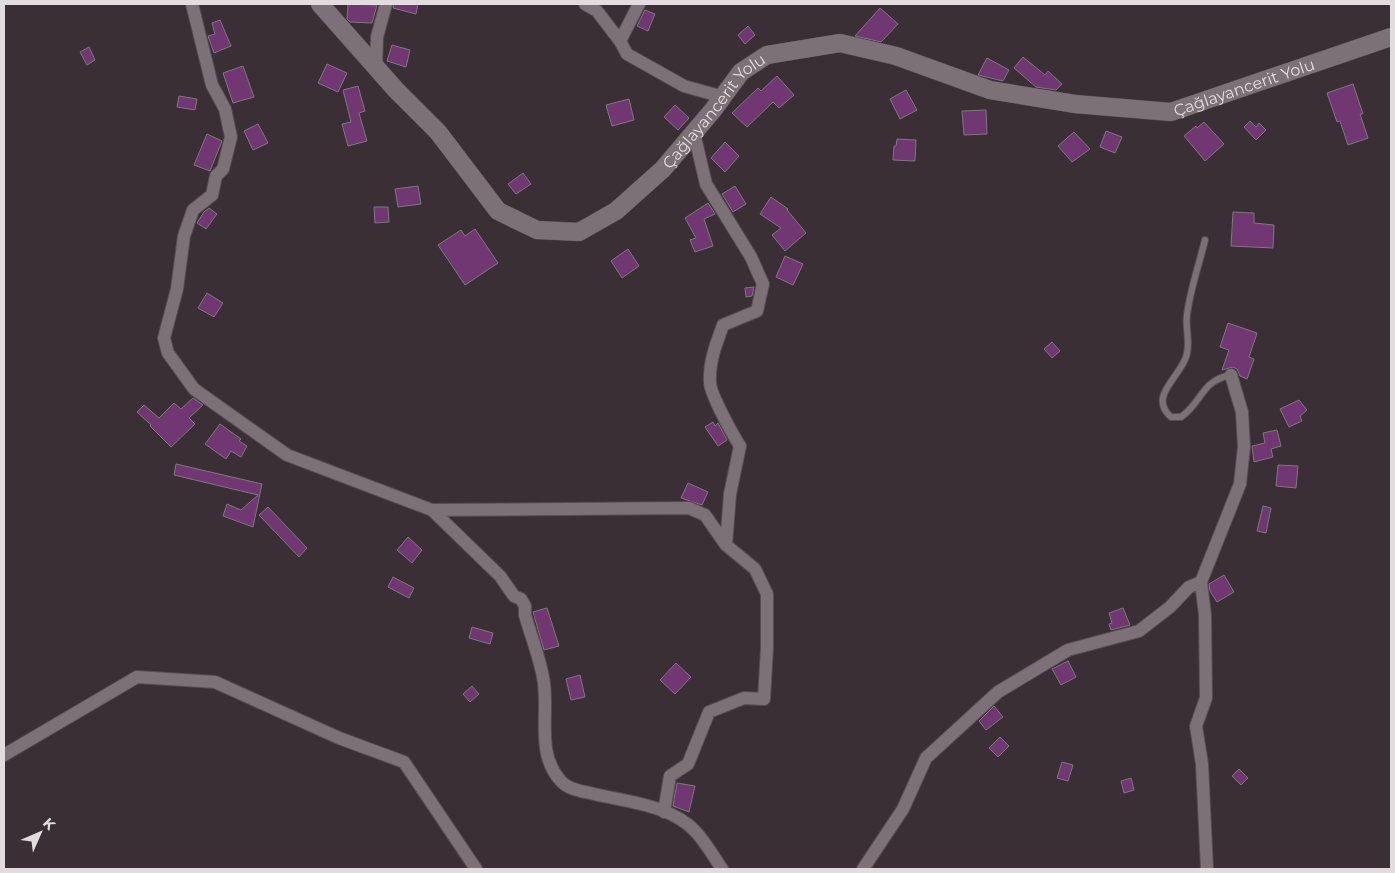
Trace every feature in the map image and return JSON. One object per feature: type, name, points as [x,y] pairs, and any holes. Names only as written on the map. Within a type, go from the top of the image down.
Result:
[{"type":"main road","name":"Çağlayancerit Yolu","points":[[320,4],[396,90],[438,132],[498,211],[537,230],[580,232],[616,211],[664,169],[723,97],[740,72],[767,55],[840,43],[896,56],[990,90],[1075,104],[1171,112],[1390,37]]},
{"type":"street","points":[[192,4],[212,85],[224,109],[231,137],[223,169],[216,176],[212,195],[193,210],[184,236],[177,289],[164,338],[168,353],[194,389],[287,455],[432,510],[688,508],[705,515],[726,546],[755,569],[768,594],[764,699],[744,698],[708,712],[688,764],[670,776],[664,812]]},
{"type":"street","points":[[376,68],[377,37],[386,4]]},
{"type":"street","points":[[585,4],[597,12],[620,41],[627,54],[684,86],[723,97]]},
{"type":"street","points":[[620,41],[639,4]]},
{"type":"street","points":[[694,133],[706,184],[751,257],[763,284],[757,310],[723,325],[712,357],[710,385],[740,446],[730,494],[726,546]]},
{"type":"street","points":[[1207,869],[1202,764],[1196,726],[1206,698],[1205,615],[1201,582],[1240,484],[1244,448],[1242,412],[1231,375]]},
{"type":"street","points":[[432,510],[500,576],[514,596],[521,599],[525,606],[525,615],[543,677],[545,694],[545,746],[548,759],[560,780],[573,789],[655,808],[676,817],[695,831],[722,869]]},
{"type":"street","points":[[863,869],[903,809],[926,758],[998,692],[1068,650],[1139,631],[1170,607],[1190,587],[1201,582]]},
{"type":"street","points":[[4,755],[137,677],[215,682],[339,738],[404,762],[476,869]]},
{"type":"lane","points":[[1205,240],[1187,318],[1189,340],[1187,355],[1179,372],[1164,394],[1162,402],[1166,412],[1171,418],[1181,417],[1202,392],[1217,378],[1231,375]]},
{"type":"building","points":[[348,4],[377,5],[372,23],[350,22],[347,19]]},
{"type":"building","points":[[394,4],[418,4],[416,14],[393,8]]},
{"type":"building","points":[[880,8],[898,24],[881,42],[855,36]]},
{"type":"building","points":[[645,10],[655,14],[648,31],[637,26]]},
{"type":"building","points":[[220,20],[231,46],[214,53],[208,36],[215,34],[212,23]]},
{"type":"building","points":[[748,26],[755,35],[745,44],[738,35]]},
{"type":"building","points":[[392,45],[410,50],[406,67],[387,61]]},
{"type":"building","points":[[89,47],[95,60],[87,65],[80,52]]},
{"type":"building","points":[[1023,57],[1045,75],[1048,71],[1062,84],[1056,90],[1036,87],[1014,68]]},
{"type":"building","points":[[987,58],[1009,70],[1003,81],[978,75]]},
{"type":"building","points":[[327,64],[347,73],[338,92],[318,83]]},
{"type":"building","points":[[243,66],[254,97],[233,103],[223,73]]},
{"type":"building","points":[[777,76],[794,95],[779,108],[773,102],[747,127],[732,113],[758,88],[761,91]]},
{"type":"building","points":[[1353,84],[1363,114],[1360,114],[1368,138],[1348,145],[1340,121],[1337,122],[1327,93]]},
{"type":"building","points":[[358,86],[365,111],[359,113],[367,141],[348,146],[342,124],[351,122],[343,90]]},
{"type":"building","points":[[906,90],[917,110],[900,119],[890,99]]},
{"type":"building","points":[[179,96],[197,99],[195,110],[177,107]]},
{"type":"building","points":[[629,99],[634,120],[612,126],[606,105]]},
{"type":"building","points":[[675,105],[689,118],[678,130],[664,117]]},
{"type":"building","points":[[986,110],[987,134],[964,135],[962,111]]},
{"type":"building","points":[[1250,121],[1256,127],[1259,123],[1266,130],[1256,140],[1244,127]]},
{"type":"building","points":[[1204,122],[1224,144],[1205,161],[1184,136]]},
{"type":"building","points":[[258,124],[268,143],[253,150],[244,131]]},
{"type":"building","points":[[1106,131],[1122,137],[1115,153],[1100,147]]},
{"type":"building","points":[[1074,132],[1090,149],[1072,162],[1058,146]]},
{"type":"building","points":[[207,134],[222,141],[210,171],[194,165]]},
{"type":"building","points":[[897,139],[916,140],[915,161],[893,160],[894,146],[896,146]]},
{"type":"building","points":[[725,142],[739,156],[725,172],[711,158]]},
{"type":"building","points":[[523,173],[531,184],[516,194],[508,184]]},
{"type":"building","points":[[418,186],[421,204],[398,207],[395,189]]},
{"type":"building","points":[[735,186],[746,204],[733,212],[722,194]]},
{"type":"building","points":[[771,197],[788,209],[806,233],[785,251],[772,235],[781,228],[760,214]]},
{"type":"building","points":[[708,203],[715,214],[704,219],[713,246],[695,252],[690,240],[696,238],[685,218]]},
{"type":"building","points":[[374,207],[388,207],[389,222],[375,223]]},
{"type":"building","points":[[209,208],[217,214],[206,229],[197,223]]},
{"type":"building","points":[[1233,212],[1254,213],[1254,223],[1274,225],[1273,248],[1231,246]]},
{"type":"building","points":[[475,229],[498,263],[465,285],[438,245],[461,230],[465,236]]},
{"type":"building","points":[[628,249],[639,266],[622,278],[611,261]]},
{"type":"building","points":[[785,256],[803,264],[793,285],[776,277]]},
{"type":"building","points":[[754,287],[752,296],[746,297],[745,288]]},
{"type":"building","points":[[207,293],[223,303],[214,317],[198,308]]},
{"type":"building","points":[[1228,323],[1257,333],[1249,357],[1254,359],[1247,379],[1240,376],[1237,369],[1233,367],[1222,370],[1229,350],[1220,347]]},
{"type":"building","points":[[1052,342],[1060,351],[1052,358],[1044,349]]},
{"type":"building","points":[[193,398],[203,405],[189,418],[195,424],[171,447],[137,412],[144,405],[159,418],[174,403],[181,409]]},
{"type":"building","points":[[1299,400],[1307,410],[1300,416],[1302,421],[1289,427],[1280,409]]},
{"type":"building","points":[[713,422],[715,426],[718,423],[727,440],[718,446],[705,427]]},
{"type":"building","points":[[220,424],[241,439],[239,441],[247,446],[241,457],[231,451],[226,459],[205,444]]},
{"type":"building","points":[[1277,430],[1281,446],[1271,449],[1273,457],[1254,462],[1252,446],[1265,443],[1263,433]]},
{"type":"building","points":[[176,464],[262,484],[253,527],[223,516],[227,504],[241,510],[258,495],[174,475]]},
{"type":"building","points":[[1278,465],[1298,466],[1296,488],[1276,486]]},
{"type":"building","points":[[688,483],[708,492],[702,505],[681,498]]},
{"type":"building","points":[[1263,506],[1271,508],[1266,533],[1257,531]]},
{"type":"building","points":[[268,507],[307,548],[299,557],[259,515]]},
{"type":"building","points":[[408,537],[422,550],[412,563],[397,550]]},
{"type":"building","points":[[1224,575],[1234,592],[1217,602],[1210,591],[1209,584]]},
{"type":"building","points":[[393,577],[414,588],[409,598],[388,587]]},
{"type":"building","points":[[547,608],[559,646],[544,650],[533,612]]},
{"type":"building","points":[[1123,608],[1130,625],[1111,630],[1109,624],[1112,623],[1109,613]]},
{"type":"building","points":[[472,627],[493,633],[490,644],[469,638]]},
{"type":"building","points":[[1068,661],[1076,677],[1061,685],[1052,669]]},
{"type":"building","points":[[676,663],[691,677],[675,694],[660,680]]},
{"type":"building","points":[[580,675],[585,697],[571,700],[566,679]]},
{"type":"building","points":[[472,686],[479,694],[470,702],[463,694]]},
{"type":"building","points":[[994,706],[1003,717],[986,730],[979,721]]},
{"type":"building","points":[[1000,737],[1009,746],[998,757],[989,748]]},
{"type":"building","points":[[1062,762],[1073,765],[1068,781],[1057,778]]},
{"type":"building","points":[[1239,769],[1248,778],[1241,785],[1232,776]]},
{"type":"building","points":[[1131,778],[1134,790],[1124,793],[1121,781]]},
{"type":"building","points":[[677,783],[695,786],[689,812],[673,806]]}]
